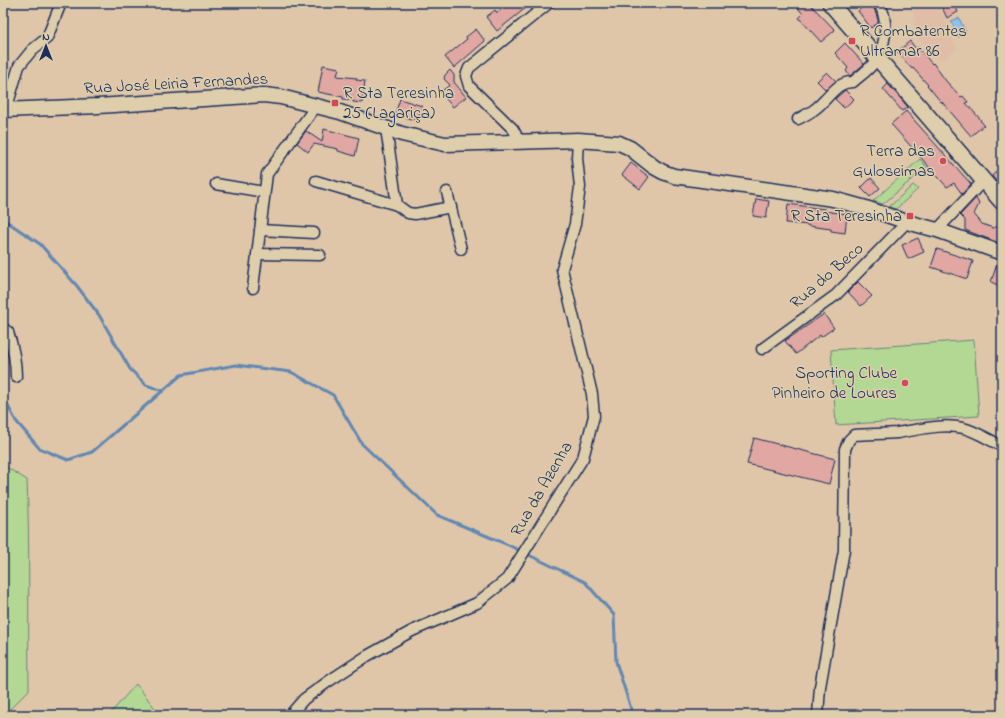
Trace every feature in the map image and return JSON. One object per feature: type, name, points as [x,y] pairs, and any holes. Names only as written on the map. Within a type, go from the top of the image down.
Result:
[{"type":"main road","points":[[830,3],[1002,202]]},
{"type":"main road","name":"Rua José Leiria Fernandes","points":[[4,110],[98,106],[264,95],[281,97],[340,112],[402,134],[445,144],[578,140],[619,143],[630,148],[654,167],[674,176],[833,199],[866,208],[907,222]]},
{"type":"main road","points":[[907,222],[936,230],[1002,253]]},
{"type":"street","points":[[4,110],[19,66],[32,50],[48,38],[61,3]]},
{"type":"street","points":[[520,142],[513,129],[469,86],[466,76],[469,68],[549,3]]},
{"type":"street","points":[[798,119],[815,109],[839,85],[846,82],[853,82],[871,67],[878,58],[886,33],[881,4]]},
{"type":"street","points":[[253,288],[267,174],[316,106]]},
{"type":"street","points":[[386,128],[397,205]]},
{"type":"street","name":"Rua da Azenha","points":[[290,715],[304,699],[368,656],[412,631],[477,603],[507,579],[583,458],[594,416],[592,394],[562,269],[575,224],[580,187],[578,140]]},
{"type":"street","points":[[936,230],[984,180]]},
{"type":"street","points":[[316,181],[397,205],[408,213],[415,214],[451,207]]},
{"type":"street","points":[[216,184],[264,192]]},
{"type":"street","points":[[448,192],[461,249]]},
{"type":"street","name":"Rua do Beco","points":[[762,349],[836,295],[907,222]]},
{"type":"street","points":[[260,230],[314,233]]},
{"type":"street","points":[[257,254],[320,255]]},
{"type":"street","points":[[3,328],[8,332],[13,345],[16,364],[16,377]]},
{"type":"street","points":[[818,715],[820,687],[844,550],[845,450],[849,440],[854,435],[896,433],[940,427],[954,427],[970,431],[1002,446]]},
{"type":"shaded area","points":[[913,3],[938,3],[957,49],[941,61],[916,37]]},
{"type":"green space","points":[[920,159],[929,170],[926,173],[923,170],[883,204],[873,201]]},
{"type":"green space","points":[[913,185],[918,189],[896,209],[889,207]]},
{"type":"green space","name":"Sporting Clube Pinheiro de Loures","points":[[974,340],[979,416],[836,425],[831,350]]},
{"type":"green space","points":[[3,465],[27,480],[29,559],[29,690],[4,715]]},
{"type":"green space","points":[[136,684],[158,712],[152,715],[109,715]]},
{"type":"water","points":[[959,18],[966,33],[958,37],[951,21]]},
{"type":"building","points":[[509,3],[532,3],[497,31],[486,17],[495,10],[497,13]]},
{"type":"building","points":[[794,3],[809,3],[835,30],[821,42],[799,18],[803,14]]},
{"type":"building","points":[[867,3],[871,3],[878,20],[878,23],[871,28],[858,11]]},
{"type":"building","points":[[940,3],[954,3],[958,12],[947,18]]},
{"type":"building","points":[[476,29],[485,41],[454,68],[445,57],[467,39],[466,37]]},
{"type":"building","points":[[910,41],[916,49],[918,47],[932,64],[933,63],[946,81],[961,97],[963,96],[968,102],[966,103],[981,120],[984,125],[971,136],[928,85],[897,52]]},
{"type":"building","points":[[845,43],[864,64],[850,76],[846,71],[848,68],[835,53]]},
{"type":"building","points":[[323,65],[339,68],[337,76],[357,78],[356,80],[365,81],[362,103],[343,99],[343,97],[318,92]]},
{"type":"building","points":[[450,70],[454,75],[454,82],[466,97],[453,107],[440,92],[450,85],[444,79],[445,75]]},
{"type":"building","points":[[827,72],[836,81],[826,90],[817,81]]},
{"type":"building","points":[[888,84],[908,107],[902,111],[883,89]]},
{"type":"building","points":[[845,90],[854,99],[844,108],[835,99]]},
{"type":"building","points":[[400,99],[422,106],[417,121],[395,114]]},
{"type":"building","points":[[906,111],[971,184],[962,194],[954,183],[947,187],[891,124]]},
{"type":"building","points":[[324,129],[359,138],[355,156],[338,151],[338,149],[314,144],[308,152],[297,143],[306,131],[322,142]]},
{"type":"building","points":[[631,163],[649,177],[640,189],[622,175]]},
{"type":"building","points":[[1002,165],[1002,188],[992,176]]},
{"type":"building","points":[[871,178],[880,188],[870,197],[861,188]]},
{"type":"building","points":[[976,198],[979,204],[974,214],[982,224],[993,228],[1002,225],[1002,244],[965,230],[965,220],[960,215]]},
{"type":"building","points":[[756,199],[769,201],[766,218],[753,216]]},
{"type":"building","points":[[788,204],[825,209],[824,211],[847,214],[845,233],[808,225],[786,223]]},
{"type":"building","points":[[918,238],[924,252],[908,259],[902,245]]},
{"type":"building","points":[[937,249],[973,261],[967,279],[931,267]]},
{"type":"building","points":[[998,261],[1002,261],[1002,287],[991,282]]},
{"type":"building","points":[[858,282],[872,296],[861,306],[848,292]]},
{"type":"building","points":[[824,314],[834,328],[821,337],[820,335],[796,354],[785,341]]},
{"type":"building","points":[[754,438],[835,459],[829,484],[747,464]]},
{"type":"waterway","points":[[3,219],[40,244],[77,286],[99,315],[130,369],[146,385],[163,391]]},
{"type":"waterway","points":[[3,397],[16,421],[39,448],[68,460],[92,452],[181,375],[236,365],[291,372],[333,395],[362,444],[437,515],[506,544],[585,582],[614,615],[616,662],[633,715]]},
{"type":"place","name":"R Combatentes Ultramar 86","points":[[852,41]]},
{"type":"place","name":"R Sta Teresinha 25 (Lagariça)","points":[[335,103]]},
{"type":"place","name":"Terra das Guloseimas","points":[[943,161]]},
{"type":"place","name":"R Sta Teresinha","points":[[910,216]]},
{"type":"place","name":"Sporting Clube Pinheiro de Loures","points":[[905,383]]}]
